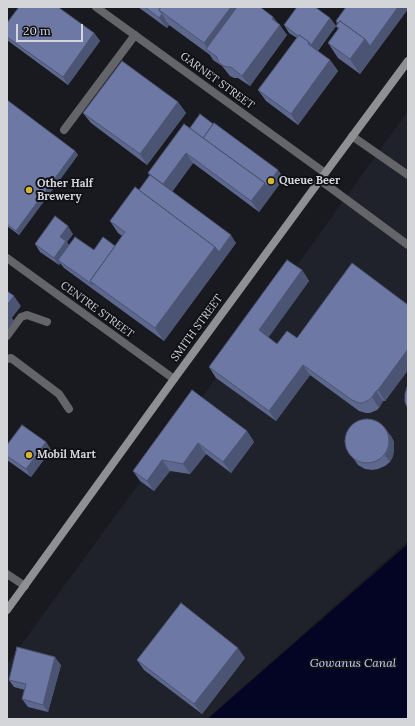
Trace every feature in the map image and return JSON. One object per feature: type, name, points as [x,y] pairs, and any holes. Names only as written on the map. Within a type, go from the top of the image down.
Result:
[{"type":"street","name":"GARNET STREET","points":[[96,7],[322,176],[408,244]]},
{"type":"street","points":[[64,130],[135,35]]},
{"type":"street","name":"SMITH STREET","points":[[7,610],[322,176],[408,61]]},
{"type":"street","points":[[352,136],[408,175]]},
{"type":"street","name":"CENTRE STREET","points":[[7,258],[174,379]]},
{"type":"street","points":[[7,336],[21,317],[27,315],[47,322]]},
{"type":"street","points":[[7,359],[11,358],[59,394],[69,409]]},
{"type":"street","points":[[7,574],[24,586]]},
{"type":"shaded area","points":[[408,111],[408,541],[207,719],[7,719],[7,664],[216,378]]},
{"type":"water","name":"Gowanus Canal","points":[[408,544],[408,719],[208,719],[212,715]]},
{"type":"building","points":[[19,7],[58,7],[94,33],[63,77],[7,37],[7,23]]},
{"type":"building","points":[[145,7],[161,7],[159,10],[162,14],[159,18]]},
{"type":"building","points":[[161,7],[231,7],[204,43],[159,10]]},
{"type":"building","points":[[237,7],[260,7],[273,17],[272,19],[280,25],[242,76],[231,67],[222,65],[218,61],[217,57],[206,49]]},
{"type":"building","points":[[297,7],[315,7],[330,18],[311,45],[309,42],[299,35],[298,36],[284,25]]},
{"type":"building","points":[[346,7],[398,7],[370,46],[365,39],[340,21],[338,23],[336,21]]},
{"type":"building","points":[[340,21],[365,39],[350,59],[328,43],[339,28],[336,26]]},
{"type":"building","points":[[299,35],[309,42],[308,44],[330,60],[291,114],[258,90]]},
{"type":"building","points":[[122,61],[178,102],[140,154],[83,113]]},
{"type":"building","name":"Other Half Brewery","points":[[7,100],[75,151],[16,231],[7,224]]},
{"type":"building","points":[[200,114],[213,124],[203,138],[190,128]]},
{"type":"building","points":[[214,123],[278,170],[267,186],[203,138]]},
{"type":"building","points":[[184,124],[265,183],[251,201],[186,153],[163,184],[148,173]]},
{"type":"building","points":[[150,175],[231,235],[219,252],[215,247],[139,190]]},
{"type":"building","points":[[135,187],[215,247],[155,328],[90,281],[125,232],[110,221]]},
{"type":"building","points":[[55,216],[68,226],[60,237],[66,241],[54,258],[35,244]]},
{"type":"building","points":[[75,237],[94,250],[103,237],[115,246],[90,281],[93,285],[58,260]]},
{"type":"building","points":[[287,260],[302,270],[259,330],[277,344],[287,331],[297,338],[352,263],[408,305],[408,349],[369,400],[359,403],[352,400],[303,365],[269,411],[209,367]]},
{"type":"building","points":[[7,291],[14,296],[7,305]]},
{"type":"building","points":[[408,385],[408,409],[405,402],[405,394]]},
{"type":"building","points":[[192,390],[247,431],[223,462],[198,443],[183,464],[162,460],[147,481],[133,471]]},
{"type":"building","points":[[367,419],[379,423],[385,429],[389,441],[385,453],[379,459],[367,463],[355,459],[349,453],[345,441],[349,429],[355,423]]},
{"type":"building","name":"Mobil Mart","points":[[22,425],[46,442],[26,469],[7,456],[7,445]]},
{"type":"building","points":[[181,603],[238,648],[194,704],[137,660]]},
{"type":"building","points":[[17,647],[55,657],[43,705],[22,699],[26,684],[9,680]]},
{"type":"place","name":"Queue Beer","points":[[271,181]]},
{"type":"place","name":"Other Half Brewery","points":[[29,190]]},
{"type":"place","name":"Mobil Mart","points":[[29,455]]}]
